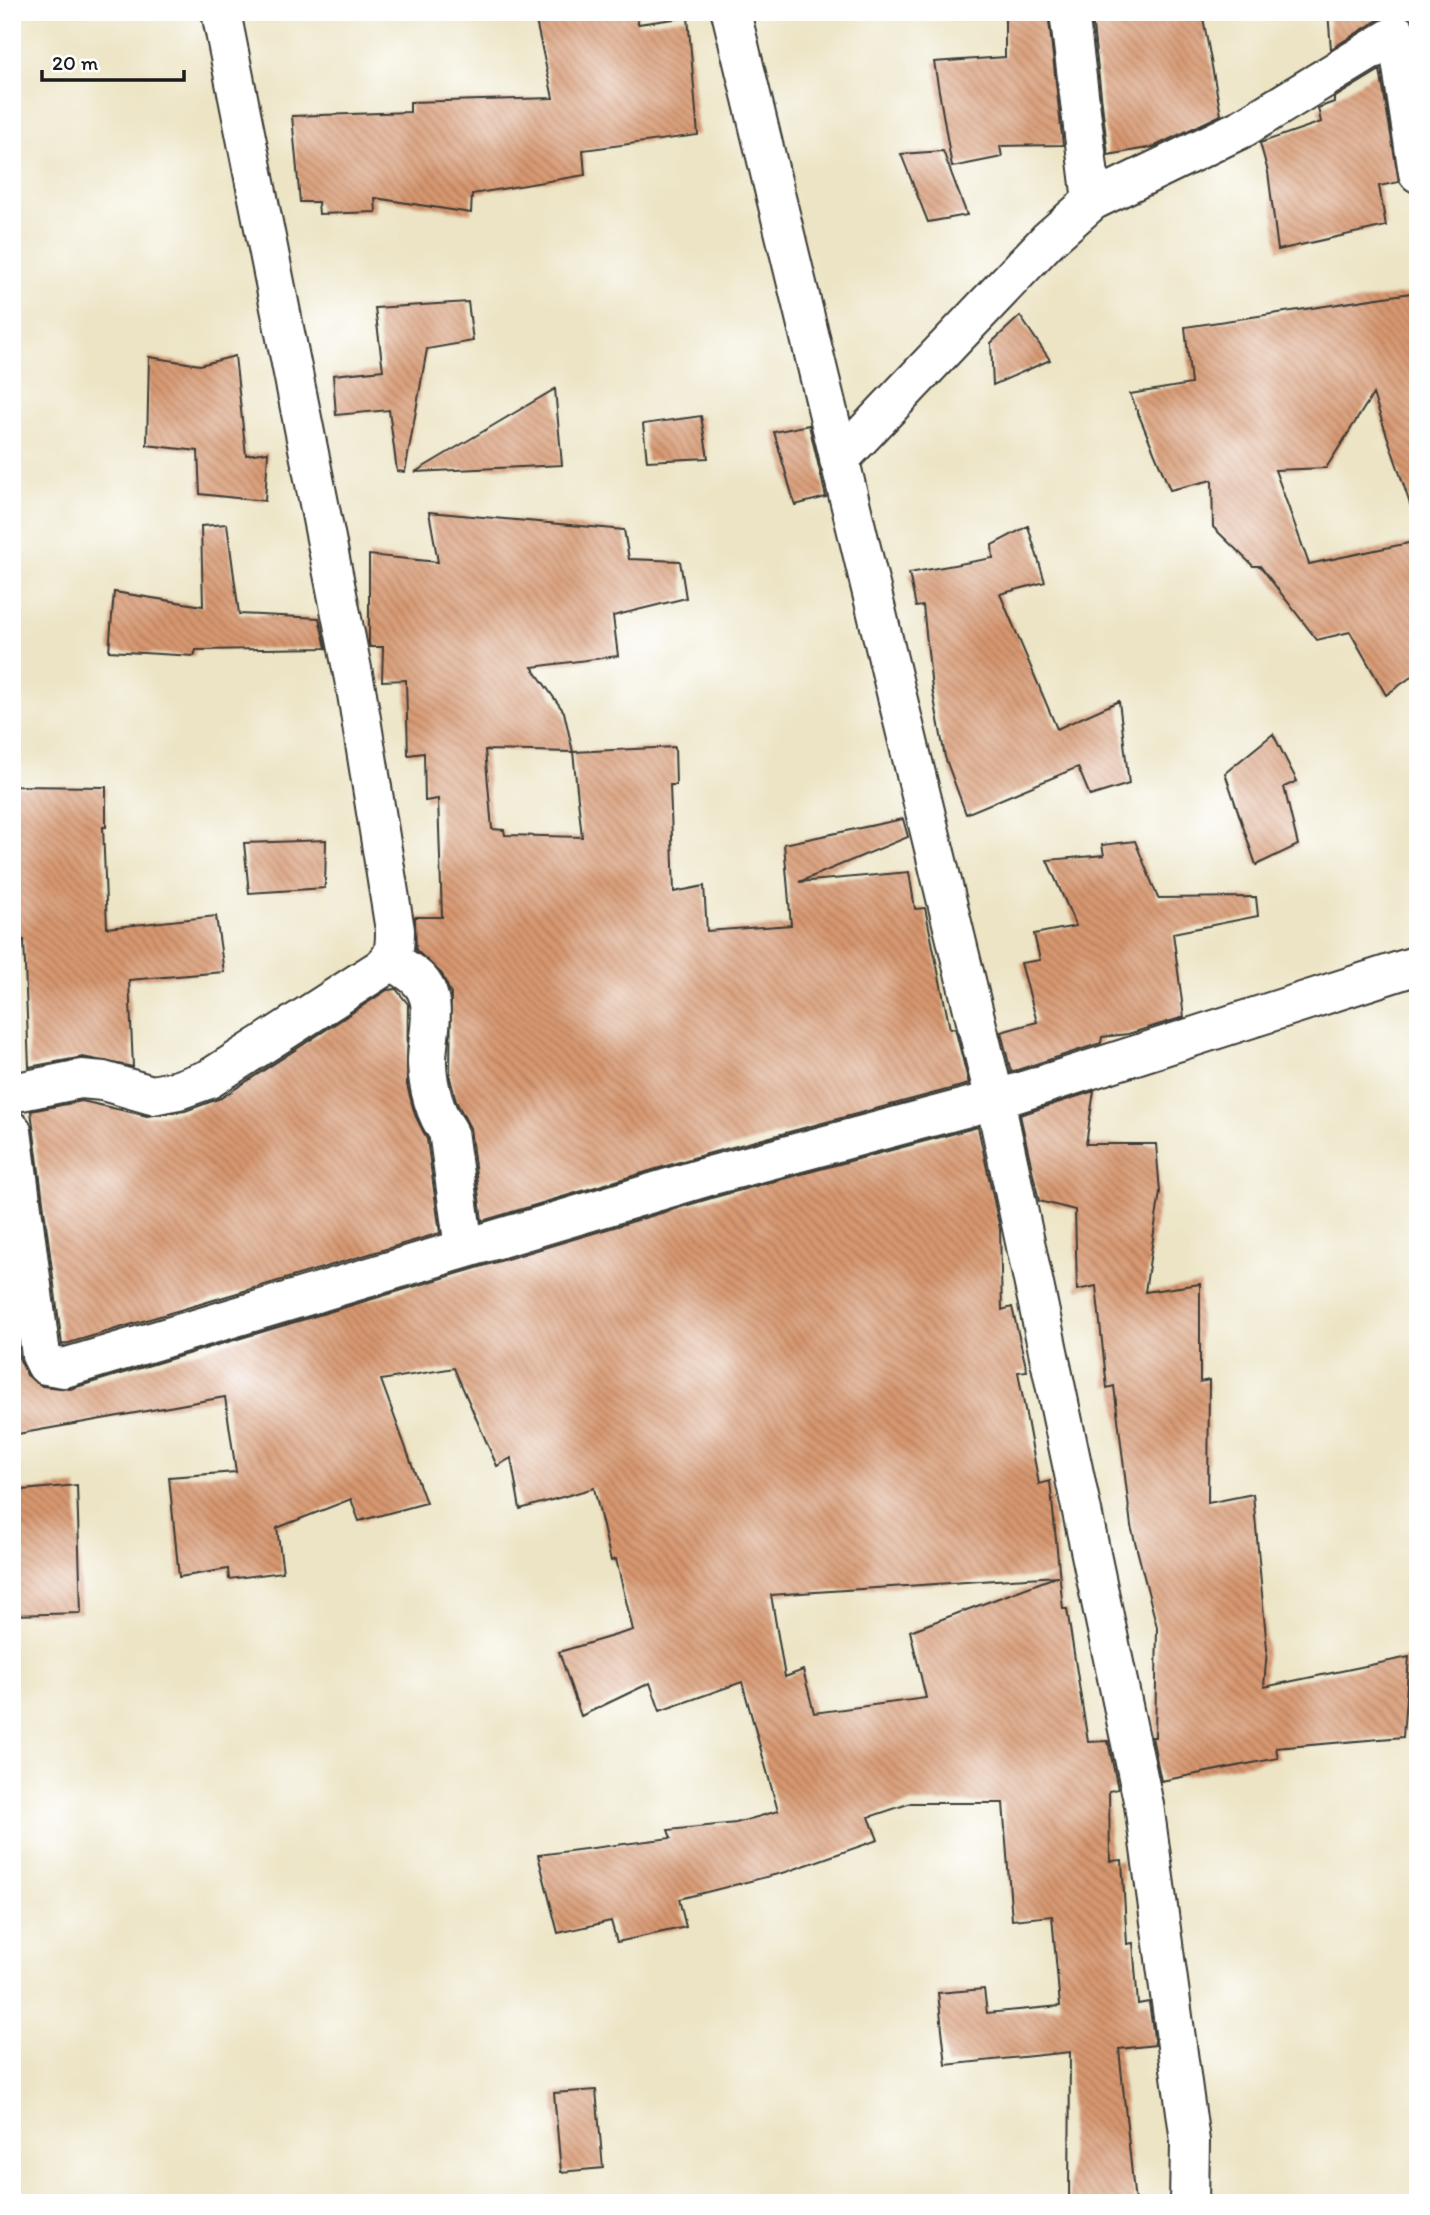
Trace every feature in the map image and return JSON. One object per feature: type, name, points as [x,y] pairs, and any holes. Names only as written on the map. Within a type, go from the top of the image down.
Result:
[{"type":"street","points":[[12,1093],[81,1079],[103,1081],[152,1094],[178,1090],[209,1079],[391,960],[395,949],[395,930],[357,694],[221,12]]},
{"type":"street","points":[[731,12],[995,1100],[1144,1805],[1190,2141],[1189,2203]]},
{"type":"street","points":[[1069,12],[1092,201]]},
{"type":"street","points":[[839,460],[1048,240],[1092,201],[1244,128],[1396,23],[1418,173]]},
{"type":"street","points":[[391,960],[419,979],[429,998],[430,1042],[427,1063],[437,1116],[448,1131],[464,1248]]},
{"type":"street","points":[[12,1131],[41,1355],[51,1367],[64,1368],[709,1176],[995,1100],[1418,965]]},
{"type":"building","points":[[534,12],[637,12],[638,24],[688,17],[698,135],[583,150],[585,175],[472,194],[471,213],[375,198],[376,212],[319,214],[318,202],[300,202],[292,116],[410,112],[410,102],[553,98]]},
{"type":"building","points":[[1005,12],[1048,12],[1063,145],[1000,146],[1002,157],[952,167],[934,62],[1005,57]]},
{"type":"building","points":[[1141,12],[1202,12],[1221,115],[1153,147],[1108,155],[1092,18]]},
{"type":"building","points":[[1328,12],[1381,12],[1381,18],[1331,49]]},
{"type":"building","points":[[1380,70],[1399,182],[1379,186],[1386,226],[1278,250],[1268,172],[1260,143],[1321,122],[1318,108],[1334,102],[1334,98]]},
{"type":"building","points":[[943,151],[967,215],[928,222],[901,154]]},
{"type":"building","points":[[1418,292],[1418,506],[1411,507],[1373,394],[1326,468],[1275,470],[1309,564],[1418,541],[1418,672],[1386,695],[1350,632],[1317,640],[1260,566],[1253,566],[1213,527],[1212,480],[1170,490],[1130,394],[1191,384],[1185,327]]},
{"type":"building","points":[[468,302],[473,341],[427,349],[405,472],[397,471],[389,410],[336,415],[333,375],[383,370],[375,308]]},
{"type":"building","points":[[1020,316],[1050,360],[993,385],[991,343]]},
{"type":"building","points":[[235,356],[246,455],[268,452],[265,501],[200,494],[198,451],[147,445],[149,357],[200,365]]},
{"type":"building","points":[[555,389],[562,465],[415,472],[504,419]]},
{"type":"building","points":[[701,416],[708,458],[647,461],[643,424]]},
{"type":"building","points":[[809,425],[826,497],[795,505],[774,432]]},
{"type":"building","points":[[429,512],[624,530],[629,559],[680,561],[686,598],[613,616],[618,656],[532,667],[564,712],[573,752],[675,747],[676,785],[670,785],[674,892],[704,886],[707,931],[791,925],[784,844],[903,819],[908,837],[799,882],[909,872],[915,909],[925,908],[950,1029],[955,1028],[969,1084],[703,1155],[482,1221],[470,1128],[456,1101],[450,1078],[451,994],[442,974],[416,950],[415,917],[442,917],[438,799],[425,801],[424,753],[408,755],[406,680],[382,681],[383,647],[370,647],[369,643],[369,555],[438,562]],"holes":[[[485,750],[573,752],[582,837],[505,835],[504,830],[492,829]]]},
{"type":"building","points":[[227,524],[239,614],[319,618],[326,648],[196,650],[194,656],[109,651],[114,592],[203,606],[201,526]]},
{"type":"building","points":[[1028,526],[1045,582],[1000,594],[1057,729],[1119,701],[1129,784],[1090,796],[1078,767],[966,814],[945,757],[932,688],[923,606],[916,607],[909,573],[993,558],[992,545]]},
{"type":"building","points":[[1273,734],[1297,781],[1284,787],[1298,845],[1256,865],[1225,773]]},
{"type":"building","points":[[12,786],[106,787],[106,827],[103,827],[107,928],[216,916],[224,972],[129,980],[133,1067],[83,1057],[29,1067],[24,940],[12,941]]},
{"type":"building","points":[[326,840],[325,888],[249,893],[244,843]]},
{"type":"building","points":[[1135,841],[1158,898],[1256,897],[1258,916],[1173,933],[1184,1017],[1128,1034],[1102,1037],[1101,1043],[1011,1072],[1001,1032],[1037,1022],[1021,963],[1040,960],[1034,934],[1076,926],[1047,860],[1104,855],[1102,845]]},
{"type":"building","points":[[396,989],[408,1004],[407,1085],[415,1115],[427,1139],[440,1233],[62,1345],[31,1111],[82,1101],[147,1116],[185,1111],[221,1098],[387,990]]},
{"type":"building","points":[[1094,1091],[1086,1144],[1156,1144],[1160,1192],[1145,1292],[1200,1284],[1200,1382],[1209,1380],[1208,1503],[1253,1494],[1267,1649],[1264,1687],[1409,1657],[1403,1737],[1276,1748],[1278,1758],[1161,1781],[1152,1737],[1155,1737],[1157,1627],[1131,1526],[1114,1386],[1107,1388],[1096,1286],[1077,1290],[1075,1210],[1039,1201],[1020,1115]]},
{"type":"building","points":[[978,1127],[1000,1229],[1002,1310],[1012,1307],[1027,1371],[1018,1372],[1039,1484],[1050,1481],[1063,1609],[1067,1609],[1088,1742],[1108,1741],[1118,1789],[1109,1791],[1110,1861],[1122,1860],[1127,1944],[1133,1943],[1138,2004],[1149,2002],[1155,2045],[1119,2049],[1135,2203],[1069,2203],[1070,2052],[946,2065],[938,1993],[984,1989],[987,2013],[1060,2006],[1052,1916],[1012,1920],[1003,1803],[911,1803],[869,1817],[878,1840],[786,1872],[679,1899],[686,1927],[617,1942],[611,1921],[558,1933],[538,1855],[671,1838],[668,1830],[736,1823],[778,1811],[742,1682],[660,1711],[650,1683],[581,1716],[559,1652],[633,1630],[616,1559],[611,1561],[594,1488],[520,1509],[511,1458],[497,1466],[454,1368],[381,1380],[426,1503],[359,1521],[351,1499],[277,1528],[283,1572],[229,1579],[228,1569],[179,1577],[169,1477],[236,1472],[225,1397],[12,1435],[12,1308],[19,1358],[27,1375],[42,1386],[70,1389],[715,1197]],"holes":[[[1058,1576],[910,1631],[926,1698],[814,1713],[803,1670],[785,1677],[771,1595]]]},
{"type":"building","points":[[77,1485],[81,1613],[12,1615],[12,1491]]},
{"type":"building","points":[[596,2090],[603,2168],[561,2172],[554,2093]]}]
